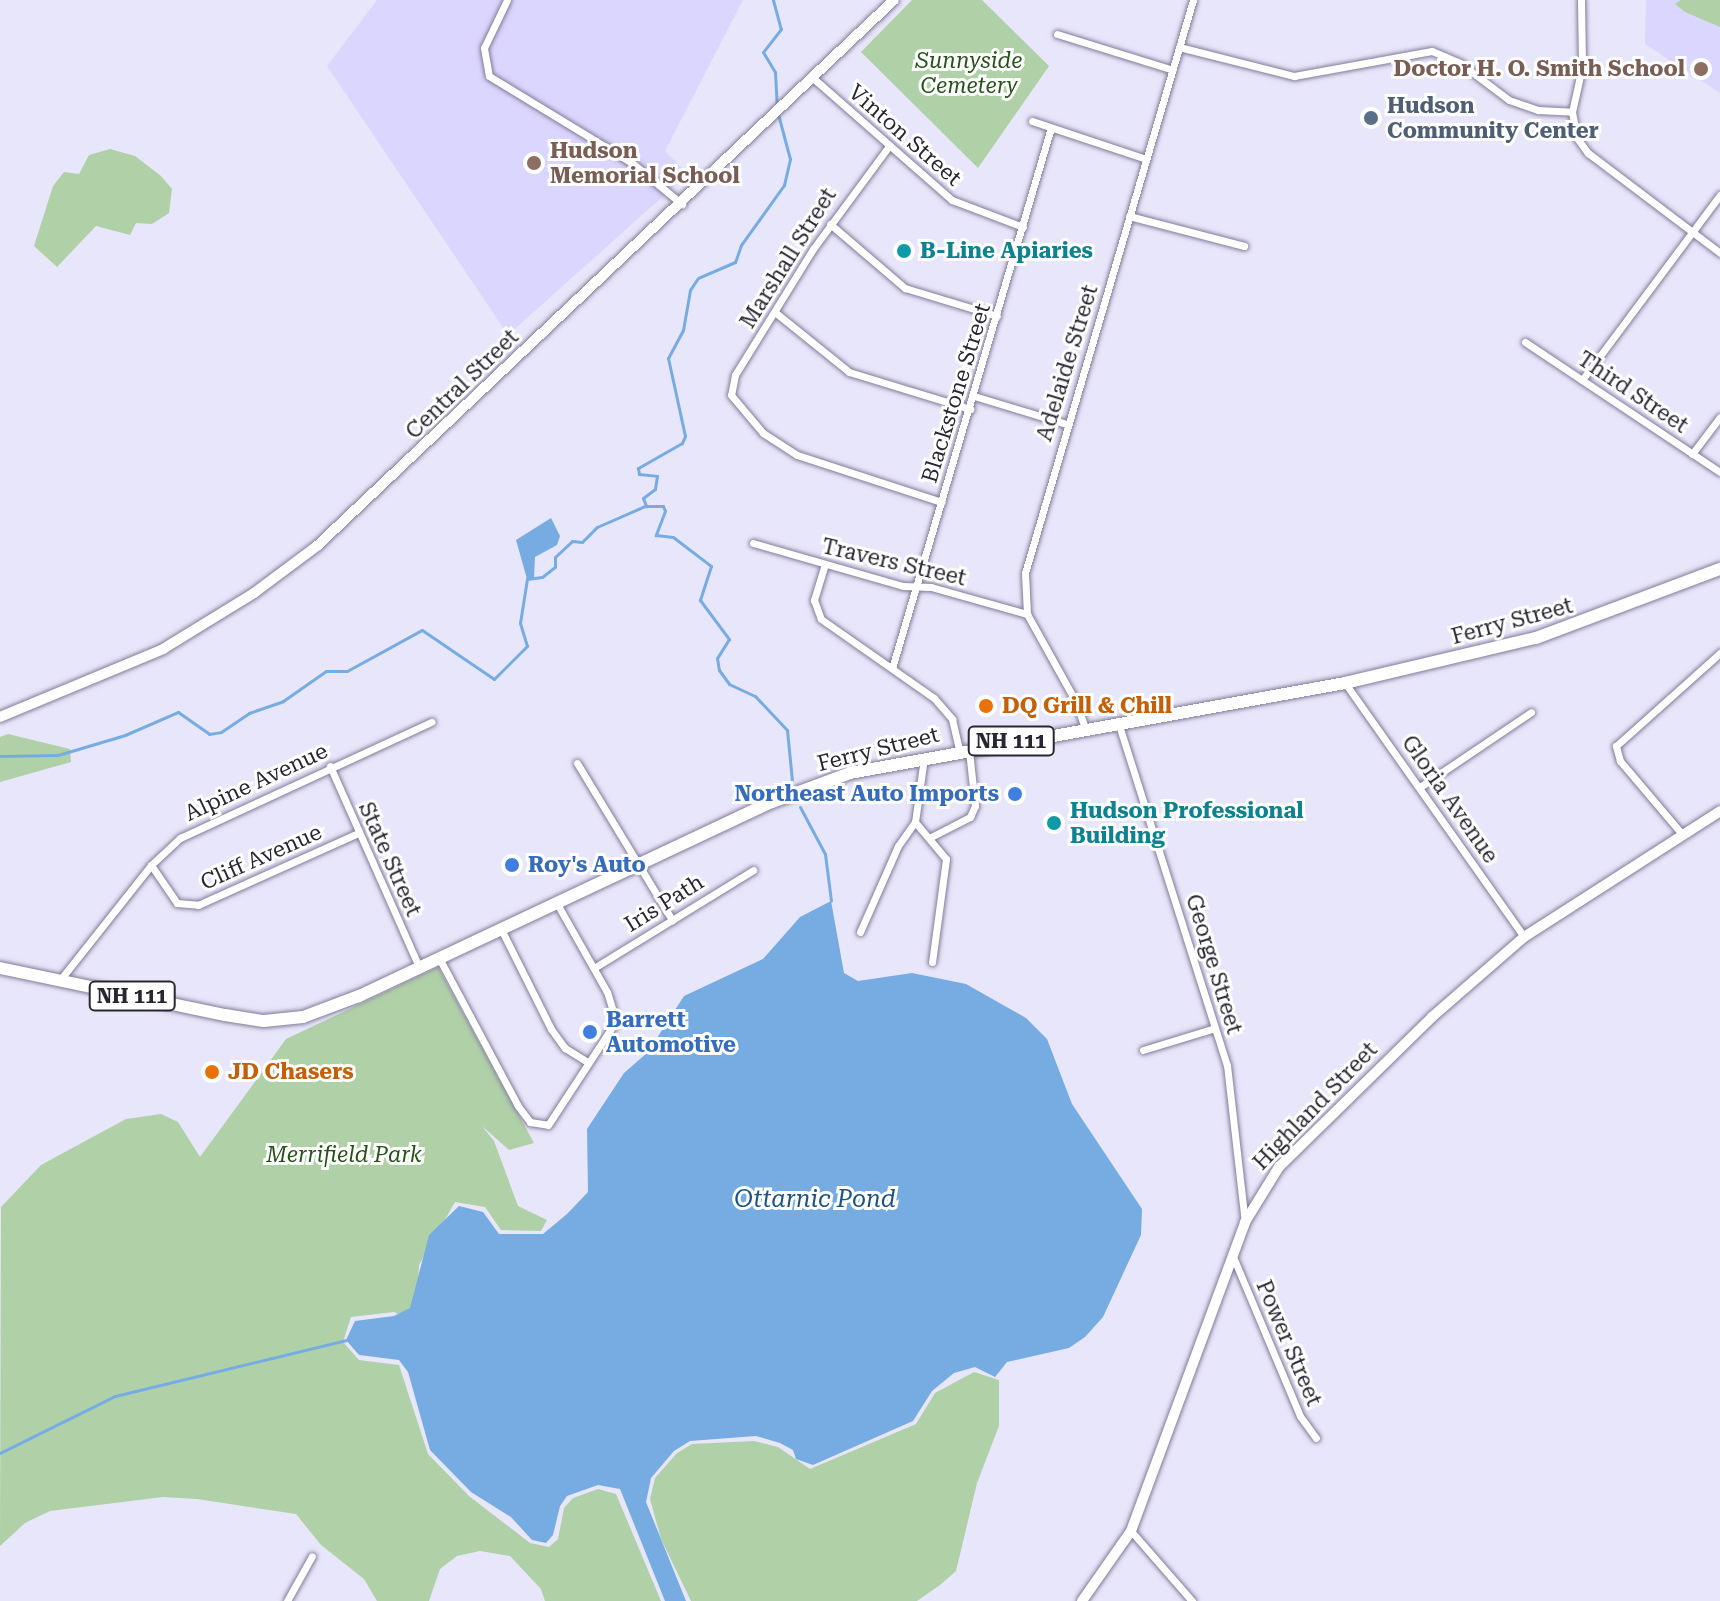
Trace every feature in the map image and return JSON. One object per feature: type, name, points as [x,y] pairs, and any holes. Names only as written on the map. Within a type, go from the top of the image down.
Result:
[{"type":"main road","name":"Ferry Street","points":[[60,980],[264,1021],[318,1013],[805,788],[925,756],[1345,683],[1551,634],[1720,569]]},
{"type":"main road","name":"NH 111","points":[[0,968],[60,980]]},
{"type":"street","points":[[507,0],[484,48],[489,76],[621,155],[682,204]]},
{"type":"street","name":"Central Street","points":[[0,717],[163,649],[286,570],[374,496],[894,0]]},
{"type":"street","name":"Adelaide Street","points":[[1085,728],[1027,614],[1023,592],[1029,552],[1193,0]]},
{"type":"street","points":[[1581,0],[1582,67],[1572,112],[1577,138],[1588,153],[1720,253]]},
{"type":"street","points":[[1057,34],[1173,70]]},
{"type":"street","points":[[1179,47],[1294,76],[1432,51],[1460,63],[1509,100],[1538,110],[1572,112]]},
{"type":"street","name":"Vinton Street","points":[[813,78],[952,200],[1023,227]]},
{"type":"street","points":[[1032,121],[1050,131],[1146,159]]},
{"type":"street","name":"Blackstone Street","points":[[893,665],[1050,131]]},
{"type":"street","name":"Marshall Street","points":[[889,146],[830,224],[735,375],[731,395],[763,433],[797,455],[942,502]]},
{"type":"street","points":[[1582,380],[1720,195]]},
{"type":"street","points":[[1129,216],[1244,246]]},
{"type":"street","points":[[830,224],[905,288],[997,316]]},
{"type":"street","points":[[776,313],[849,372],[970,409]]},
{"type":"street","name":"Third Street","points":[[1525,342],[1720,472]]},
{"type":"street","points":[[974,396],[1067,424]]},
{"type":"street","points":[[1692,454],[1720,417]]},
{"type":"street","name":"Travers Street","points":[[753,543],[1027,614]]},
{"type":"street","points":[[825,564],[814,600],[821,619],[893,665],[947,712],[964,749],[975,806],[970,817],[931,837]]},
{"type":"street","points":[[1682,834],[1620,761],[1616,746],[1720,653]]},
{"type":"street","name":"Gloria Avenue","points":[[1345,683],[1524,937]]},
{"type":"street","points":[[1420,787],[1531,712]]},
{"type":"street","name":"Alpine Avenue","points":[[60,980],[151,865],[197,828],[431,722]]},
{"type":"street","name":"George Street","points":[[1118,722],[1227,1065],[1245,1222]]},
{"type":"street","points":[[860,932],[898,846],[915,822],[925,756]]},
{"type":"street","points":[[577,763],[641,862],[672,920]]},
{"type":"street","name":"State Street","points":[[330,766],[419,967]]},
{"type":"street","name":"Highland Street","points":[[1082,1601],[1131,1531],[1234,1259],[1245,1222],[1271,1177],[1326,1119],[1524,937],[1720,811]]},
{"type":"street","points":[[915,822],[931,837],[946,859],[932,962]]},
{"type":"street","name":"Cliff Avenue","points":[[151,865],[177,903],[198,905],[358,833]]},
{"type":"street","name":"Iris Path","points":[[594,968],[753,870]]},
{"type":"street","points":[[438,958],[518,1106],[538,1127],[555,1117],[587,1062],[616,1021],[594,968],[556,902]]},
{"type":"street","points":[[501,929],[551,1029],[565,1048],[587,1062]]},
{"type":"street","points":[[1143,1050],[1215,1028]]},
{"type":"street","name":"Power Street","points":[[1234,1259],[1300,1416],[1316,1438]]},
{"type":"street","points":[[1131,1531],[1192,1601]]},
{"type":"street","points":[[287,1601],[312,1556]]},
{"type":"shaded area","name":"Hudson Memorial School","points":[[377,0],[743,0],[665,151],[688,174],[508,335],[327,66]]},
{"type":"shaded area","name":"Doctor H. O. Smith School","points":[[1646,0],[1720,0],[1720,93],[1645,44]]},
{"type":"green space","name":"Sunnyside Cemetery","points":[[912,0],[982,0],[1049,66],[978,168],[861,52]]},
{"type":"green space","points":[[1681,0],[1720,0],[1720,27],[1685,12],[1675,4]]},
{"type":"green space","points":[[110,149],[135,156],[161,176],[172,189],[169,213],[152,224],[136,223],[130,235],[96,226],[57,267],[34,246],[53,186],[64,172],[79,174],[89,155]]},
{"type":"green space","points":[[8,734],[70,749],[71,762],[0,782],[0,737]]},
{"type":"green space","name":"Merrifield Park","points":[[438,967],[534,1143],[509,1150],[482,1126],[494,1141],[518,1206],[547,1220],[541,1231],[501,1230],[485,1207],[455,1202],[419,1265],[417,1306],[406,1318],[394,1312],[351,1317],[343,1342],[359,1360],[399,1365],[428,1454],[469,1496],[530,1543],[549,1547],[558,1539],[564,1508],[573,1498],[598,1489],[616,1494],[661,1601],[545,1601],[541,1589],[510,1556],[480,1551],[457,1556],[440,1569],[429,1601],[377,1601],[364,1579],[321,1545],[296,1514],[197,1499],[163,1497],[50,1511],[25,1523],[0,1546],[1,1207],[41,1165],[126,1119],[161,1114],[178,1122],[200,1157],[286,1039]]},
{"type":"green space","points":[[974,1372],[999,1380],[999,1426],[977,1483],[956,1571],[940,1585],[917,1601],[691,1601],[661,1539],[650,1499],[655,1478],[677,1453],[692,1444],[754,1441],[778,1447],[810,1469],[916,1424],[935,1393]]},
{"type":"water","points":[[551,518],[560,536],[557,545],[535,557],[534,578],[527,579],[516,540]]},
{"type":"water","name":"Ottarnic Pond","points":[[831,901],[844,973],[858,981],[912,973],[966,984],[1026,1018],[1047,1039],[1072,1104],[1142,1209],[1141,1235],[1103,1317],[1085,1337],[1069,1348],[1007,1362],[995,1377],[975,1367],[954,1373],[932,1391],[913,1421],[813,1465],[796,1459],[793,1450],[780,1443],[756,1436],[690,1441],[674,1451],[651,1478],[646,1502],[686,1601],[665,1601],[620,1489],[598,1485],[567,1496],[560,1506],[553,1535],[546,1543],[532,1540],[511,1517],[471,1492],[430,1450],[408,1372],[399,1360],[359,1355],[346,1340],[355,1321],[394,1316],[410,1308],[429,1235],[459,1206],[483,1212],[499,1234],[543,1234],[567,1214],[588,1192],[587,1129],[624,1073],[648,1052],[684,996],[763,959],[800,917]]},
{"type":"waterway","points":[[773,0],[781,29],[763,52],[775,72],[777,106]]},
{"type":"waterway","points":[[778,114],[790,159],[784,185],[741,245],[735,262],[698,278],[690,290],[683,330],[668,358],[685,436],[682,443],[638,468],[639,474],[657,476],[655,489],[643,498],[646,506],[663,506],[665,511],[656,535],[673,537],[711,566],[700,600],[729,639],[717,658],[719,670],[729,684],[755,696],[787,730],[792,781]]},
{"type":"waterway","points":[[0,756],[58,755],[125,735],[178,712],[209,734],[221,732],[249,713],[283,701],[326,671],[347,671],[422,630],[494,679],[527,646],[520,623],[527,579],[542,577],[555,567],[555,557],[572,541],[582,542],[597,527],[645,506]]},
{"type":"waterway","points":[[800,807],[825,854],[831,901]]},
{"type":"waterway","points":[[0,1453],[115,1396],[346,1340]]},
{"type":"place","name":"Doctor H. O. Smith School","points":[[1701,69]]},
{"type":"place","name":"Hudson Community Center","points":[[1371,118]]},
{"type":"place","name":"Hudson Memorial School","points":[[534,163]]},
{"type":"place","name":"B-Line Apiaries","points":[[904,251]]},
{"type":"place","name":"DQ Grill & Chill","points":[[986,706]]},
{"type":"place","name":"Northeast Auto Imports","points":[[1015,794]]},
{"type":"place","name":"Hudson Professional Building","points":[[1054,823]]},
{"type":"place","name":"Roy's Auto","points":[[512,865]]},
{"type":"place","name":"Barrett Automotive","points":[[590,1032]]},
{"type":"place","name":"JD Chasers","points":[[212,1072]]}]
